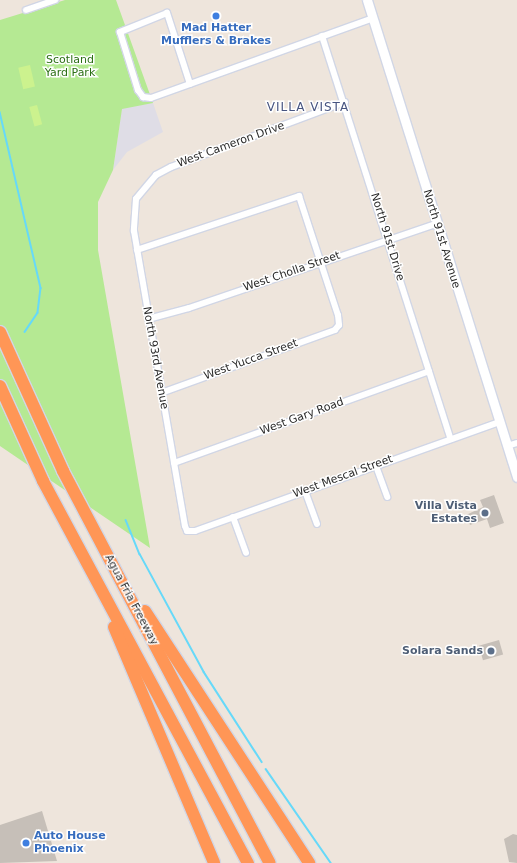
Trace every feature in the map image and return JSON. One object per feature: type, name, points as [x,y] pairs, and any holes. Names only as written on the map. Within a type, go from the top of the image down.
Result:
[{"type":"highway","name":"Agua Fria Freeway","points":[[0,332],[63,471],[270,863]]},
{"type":"highway","name":"Agua Fria Freeway","points":[[0,386],[43,481],[248,863]]},
{"type":"highway","points":[[63,471],[79,489],[160,637],[309,863]]},
{"type":"highway","points":[[43,481],[49,503],[106,609],[139,683],[214,863]]},
{"type":"main road","name":"North 91st Avenue","points":[[367,0],[436,224],[517,478]]},
{"type":"street","points":[[26,10],[56,0]]},
{"type":"street","points":[[190,84],[167,13],[120,32],[143,97],[151,98],[190,84],[322,36],[373,18]]},
{"type":"street","name":"North 91st Drive","points":[[322,36],[346,102],[451,439]]},
{"type":"street","name":"West Cameron Drive","points":[[143,186],[171,167],[346,102]]},
{"type":"street","name":"North 93rd Avenue","points":[[143,186],[136,199],[133,220],[161,393],[188,531]]},
{"type":"street","points":[[137,250],[299,196],[320,261]]},
{"type":"street","name":"West Cholla Street","points":[[148,319],[189,308],[320,261],[436,224]]},
{"type":"street","name":"West Yucca Street","points":[[161,393],[335,330],[339,325],[320,261]]},
{"type":"street","name":"West Gary Road","points":[[174,463],[429,371]]},
{"type":"street","name":"West Mescal Street","points":[[188,531],[233,517],[499,422]]},
{"type":"street","points":[[507,446],[517,443]]},
{"type":"street","points":[[376,466],[387,497]]},
{"type":"street","points":[[305,491],[317,524]]},
{"type":"street","points":[[233,517],[246,553]]},
{"type":"shaded area","points":[[153,103],[163,132],[127,152],[113,170],[122,108]]},
{"type":"green space","name":"Scotland Yard Park","points":[[65,0],[116,0],[153,103],[122,109],[113,170],[98,202],[98,250],[150,548],[0,446],[0,20]]},
{"type":"green space","points":[[30,65],[35,86],[23,89],[18,68]]},
{"type":"green space","points":[[37,105],[42,124],[34,126],[29,107]]},
{"type":"building","name":"Villa Vista Estates","points":[[494,495],[504,523],[490,528],[487,519],[470,525],[466,515],[483,507],[480,500]]},
{"type":"building","name":"Solara Sands","points":[[499,640],[503,654],[483,660],[479,646]]},
{"type":"building","name":"Auto House Phoenix","points":[[42,811],[57,861],[0,863],[0,825]]},
{"type":"building","points":[[513,834],[517,835],[517,863],[509,862],[504,839]]},
{"type":"waterway","points":[[0,112],[41,288],[38,313],[25,332]]},
{"type":"waterway","points":[[126,520],[140,554],[204,672],[262,762]]},
{"type":"waterway","points":[[266,769],[331,863]]},
{"type":"place","name":"Mad Hatter Mufflers & Brakes","points":[[216,16]]},
{"type":"place","name":"Villa Vista Estates","points":[[485,513]]},
{"type":"place","name":"Solara Sands","points":[[491,651]]},
{"type":"place","name":"Auto House Phoenix","points":[[26,843]]},
{"type":"district","name":"VILLA VISTA","points":[[308,108]]}]
